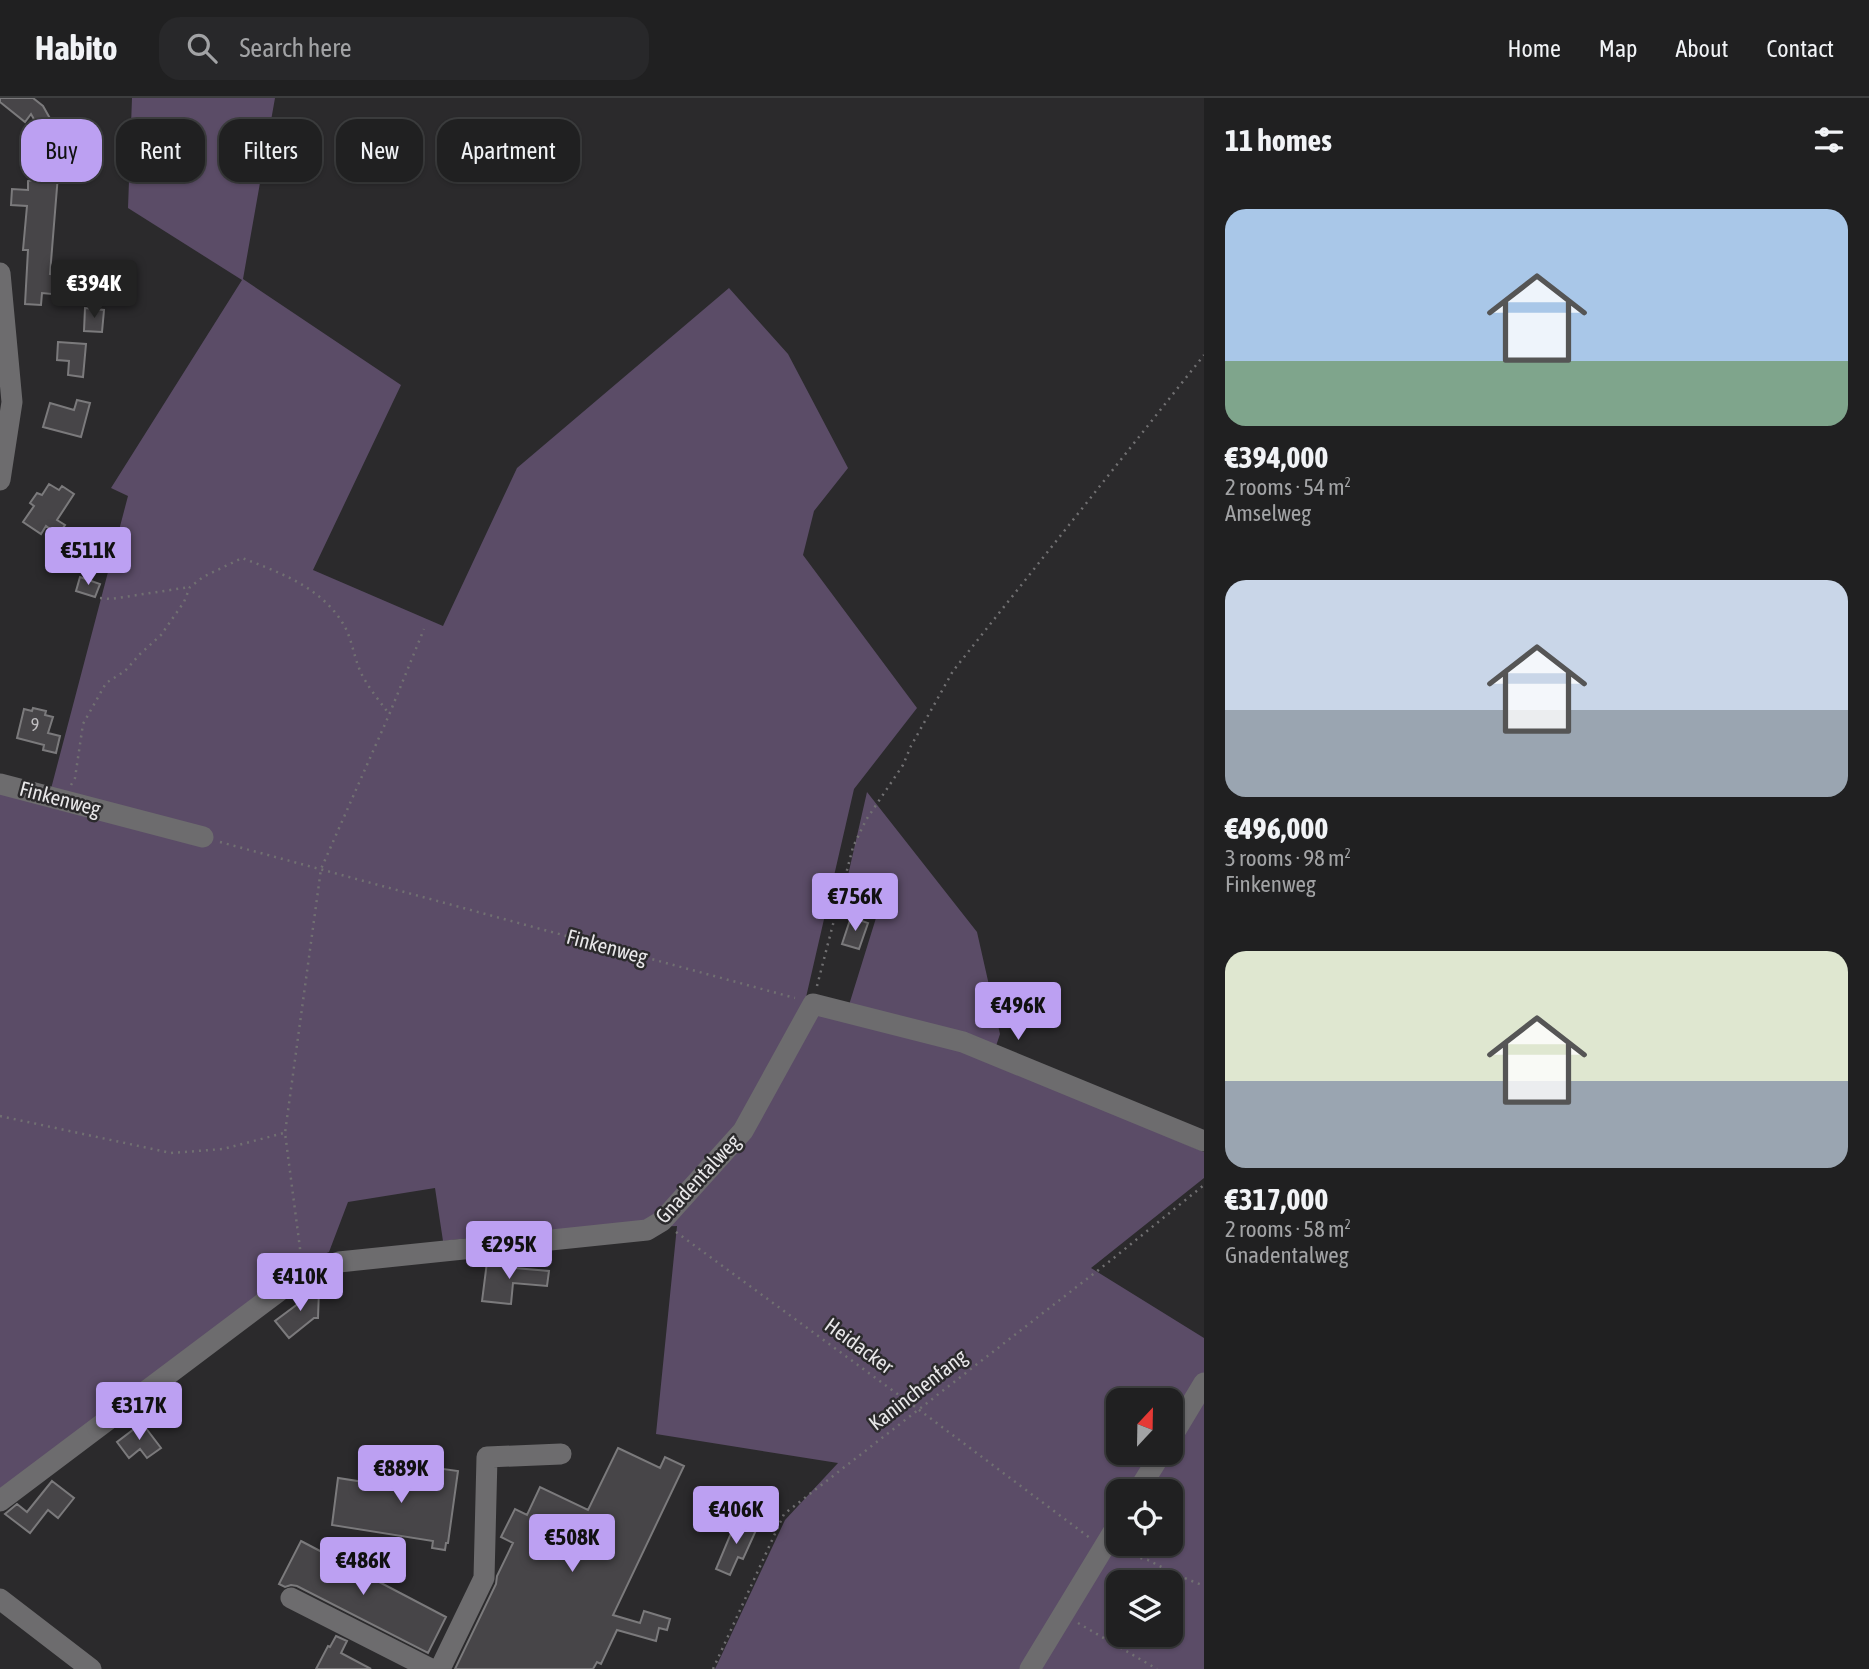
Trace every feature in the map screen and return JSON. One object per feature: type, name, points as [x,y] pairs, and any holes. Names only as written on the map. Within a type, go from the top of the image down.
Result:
[{"type":"street","points":[[0,273],[12,402],[0,480]]},
{"type":"street","name":"Finkenweg","points":[[0,784],[203,837]]},
{"type":"street","points":[[813,1004],[963,1042],[1204,1141]]},
{"type":"street","name":"Gnadentalweg","points":[[0,1501],[303,1273],[340,1262],[647,1230],[662,1221],[743,1131],[813,1004]]},
{"type":"street","points":[[1183,1418],[1204,1383]]},
{"type":"street","points":[[440,1669],[484,1578],[487,1457],[561,1454]]},
{"type":"street","points":[[1030,1669],[1106,1545]]},
{"type":"street","points":[[291,1598],[431,1669]]},
{"type":"street","points":[[0,1599],[91,1669]]},
{"type":"path","points":[[813,1004],[853,847],[866,820],[903,765],[953,671],[1204,355]]},
{"type":"path","points":[[100,598],[111,599],[190,587],[203,577],[242,558],[284,573],[321,597],[343,622],[359,669],[389,715]]},
{"type":"path","points":[[63,800],[75,778],[83,724],[95,701],[106,683],[125,671],[161,635],[184,602],[190,587]]},
{"type":"path","points":[[303,1273],[285,1132],[321,869],[424,629]]},
{"type":"path","name":"Finkenweg","points":[[203,837],[813,1004]]},
{"type":"path","points":[[0,1116],[171,1153],[223,1149],[285,1132]]},
{"type":"path","name":"Kaninchenfang","points":[[713,1669],[785,1514],[1204,1185]]},
{"type":"path","name":"Heidacker","points":[[662,1221],[1104,1548]]},
{"type":"path","points":[[1104,1548],[1147,1560],[1204,1586]]},
{"type":"path","points":[[1063,1614],[1157,1669]]},
{"type":"shaded area","points":[[132,98],[275,98],[271,119],[219,119],[219,182],[260,182],[243,279],[401,385],[313,570],[443,626],[517,468],[729,288],[788,354],[848,468],[814,511],[803,555],[917,708],[854,789],[804,1006],[970,1052],[1204,1152],[1204,1178],[1091,1268],[1204,1338],[1204,1669],[715,1669],[785,1520],[838,1463],[656,1434],[677,1226],[503,1234],[443,1241],[435,1188],[348,1202],[329,1252],[312,1259],[0,1489],[0,792],[47,804],[128,496],[111,488],[242,280],[128,208],[129,182],[205,182],[205,119],[131,119]]},
{"type":"shaded area","points":[[867,792],[977,932],[1000,1034],[995,1049],[849,1005],[876,918],[841,906]]},
{"type":"building","points":[[0,98],[33,98],[43,106],[50,119],[34,119],[31,114],[27,119],[21,119],[0,102]]},
{"type":"building","points":[[28,182],[57,182],[50,274],[75,275],[73,296],[42,293],[41,305],[25,304],[28,250],[23,250],[27,206],[11,205],[12,189],[28,190]]},
{"type":"building","points":[[85,308],[104,310],[102,332],[84,331]]},
{"type":"building","points":[[58,342],[86,344],[83,377],[68,375],[69,361],[57,360]]},
{"type":"building","points":[[77,400],[90,403],[81,437],[43,427],[50,403],[74,410]]},
{"type":"building","points":[[49,484],[59,490],[62,486],[74,494],[57,520],[65,525],[58,535],[46,526],[41,534],[23,522],[34,506],[30,503],[37,493],[42,495]]},
{"type":"building","points":[[80,577],[100,584],[95,597],[76,591]]},
{"type":"building","points":[[33,708],[46,711],[45,715],[53,717],[48,733],[60,736],[56,753],[43,750],[44,745],[17,738],[24,709],[32,711]]},
{"type":"building","points":[[851,917],[868,923],[859,949],[842,944]]},
{"type":"building","points":[[487,1262],[549,1271],[547,1286],[513,1283],[511,1304],[482,1301]]},
{"type":"building","points":[[303,1289],[319,1290],[318,1318],[314,1318],[289,1338],[275,1321],[303,1300]]},
{"type":"building","points":[[142,1423],[161,1448],[147,1458],[140,1449],[129,1458],[117,1442]]},
{"type":"building","points":[[618,1448],[660,1468],[665,1457],[684,1466],[613,1615],[640,1623],[644,1611],[670,1619],[667,1630],[659,1628],[656,1641],[617,1630],[601,1664],[597,1662],[593,1669],[455,1669],[513,1543],[501,1537],[515,1509],[527,1515],[540,1487],[588,1510]]},
{"type":"building","points":[[400,1463],[458,1471],[445,1550],[432,1548],[433,1541],[332,1525],[338,1478],[396,1487]]},
{"type":"building","points":[[52,1481],[74,1498],[58,1518],[48,1510],[30,1533],[5,1514],[17,1504],[27,1512]]},
{"type":"building","points":[[737,1519],[757,1528],[743,1559],[738,1557],[730,1575],[716,1569]]},
{"type":"building","points":[[301,1541],[446,1617],[428,1653],[297,1586],[285,1587],[279,1584]]},
{"type":"building","points":[[336,1636],[347,1641],[341,1653],[371,1669],[316,1669]]}]
